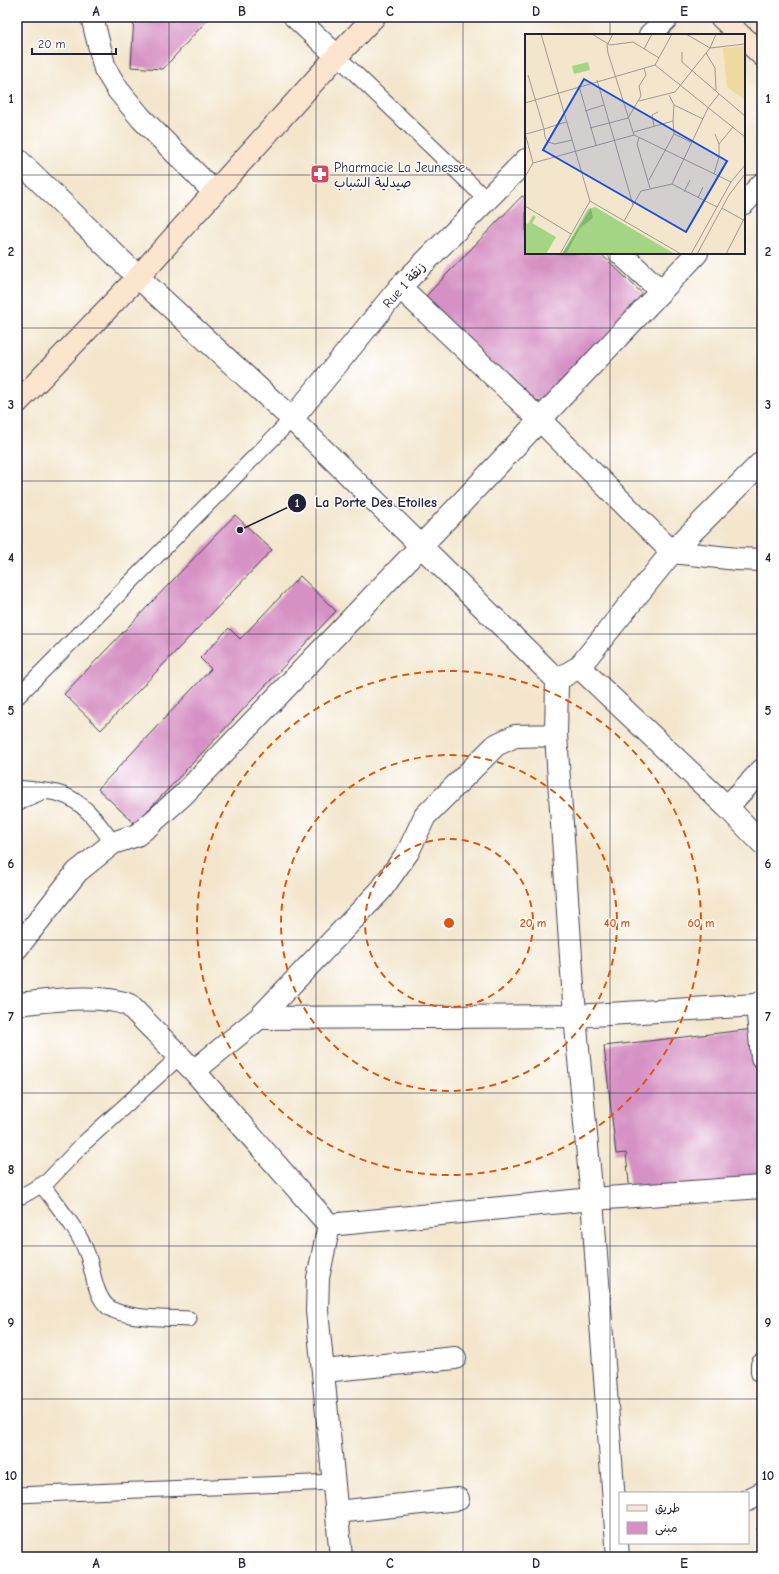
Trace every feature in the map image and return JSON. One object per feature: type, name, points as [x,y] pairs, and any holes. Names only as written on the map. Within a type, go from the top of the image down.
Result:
[{"type":"street","points":[[92,17],[105,69],[118,90],[141,118],[214,192]]},
{"type":"street","points":[[296,17],[337,56]]},
{"type":"street","points":[[17,403],[138,277],[374,17]]},
{"type":"street","points":[[651,34],[668,17]]},
{"type":"street","points":[[721,17],[739,34]]},
{"type":"street","points":[[745,39],[762,55]]},
{"type":"street","points":[[17,158],[138,277],[292,419],[557,680],[556,735],[575,1016],[592,1199],[617,1525],[618,1557]]},
{"type":"street","name":"Rue 1 زنقة","points":[[292,419],[400,287],[524,165]]},
{"type":"street","points":[[745,202],[762,184]]},
{"type":"street","points":[[621,254],[661,292]]},
{"type":"street","points":[[17,948],[77,872],[113,843],[137,835],[183,795],[421,546],[696,254]]},
{"type":"street","points":[[400,287],[540,420],[672,552],[737,559],[762,560]]},
{"type":"street","points":[[557,680],[579,668],[672,552],[762,462]]},
{"type":"street","points":[[579,668],[727,807],[762,843]]},
{"type":"street","points":[[187,1064],[259,1018],[382,890],[408,852],[425,816],[496,745],[515,736],[556,735]]},
{"type":"street","points":[[727,807],[762,770]]},
{"type":"street","points":[[17,1004],[94,999],[122,1002],[129,1005],[187,1064],[329,1225]]},
{"type":"street","points":[[259,1018],[575,1016],[760,1004],[762,1057]]},
{"type":"street","points":[[329,1225],[592,1199],[762,1187]]},
{"type":"street","points":[[329,1225],[318,1278],[317,1311],[335,1482],[341,1557]]},
{"type":"street","points":[[323,1371],[455,1358]]},
{"type":"street","points":[[762,1365],[762,1372]]},
{"type":"street","points":[[749,1500],[762,1493]]},
{"type":"street","points":[[337,1512],[458,1499]]},
{"type":"lane","points":[[337,56],[487,200]]},
{"type":"lane","points":[[17,696],[292,419]]},
{"type":"lane","points":[[17,788],[59,794],[71,799],[89,812],[113,843]]},
{"type":"lane","points":[[17,803],[42,792]]},
{"type":"lane","points":[[17,1197],[22,1196],[48,1181],[84,1143],[187,1064]]},
{"type":"lane","points":[[42,1185],[81,1239],[98,1292],[107,1306],[118,1312],[130,1315],[188,1319]]},
{"type":"lane","points":[[17,1495],[335,1482]]},
{"type":"building","points":[[134,17],[210,17],[163,69],[131,67]]},
{"type":"building","points":[[522,196],[525,198],[525,254],[601,254],[650,301],[549,407],[514,388],[423,299]]},
{"type":"building","points":[[235,515],[272,550],[101,730],[64,694]]},
{"type":"building","points":[[300,576],[336,611],[135,824],[98,789],[211,669],[200,658],[229,628],[240,639]]},
{"type":"building","points":[[754,1029],[762,1097],[762,1177],[630,1192],[626,1153],[616,1154],[604,1046]]},
{"type":"building","points":[[762,1525],[762,1536],[757,1529]]},
{"type":"place","name":"Pharmacie La Jeunesse صيدلية الشباب","points":[[320,174]]},
{"type":"place","name":"La Porte Des Etoiles","points":[[240,530]]}]
